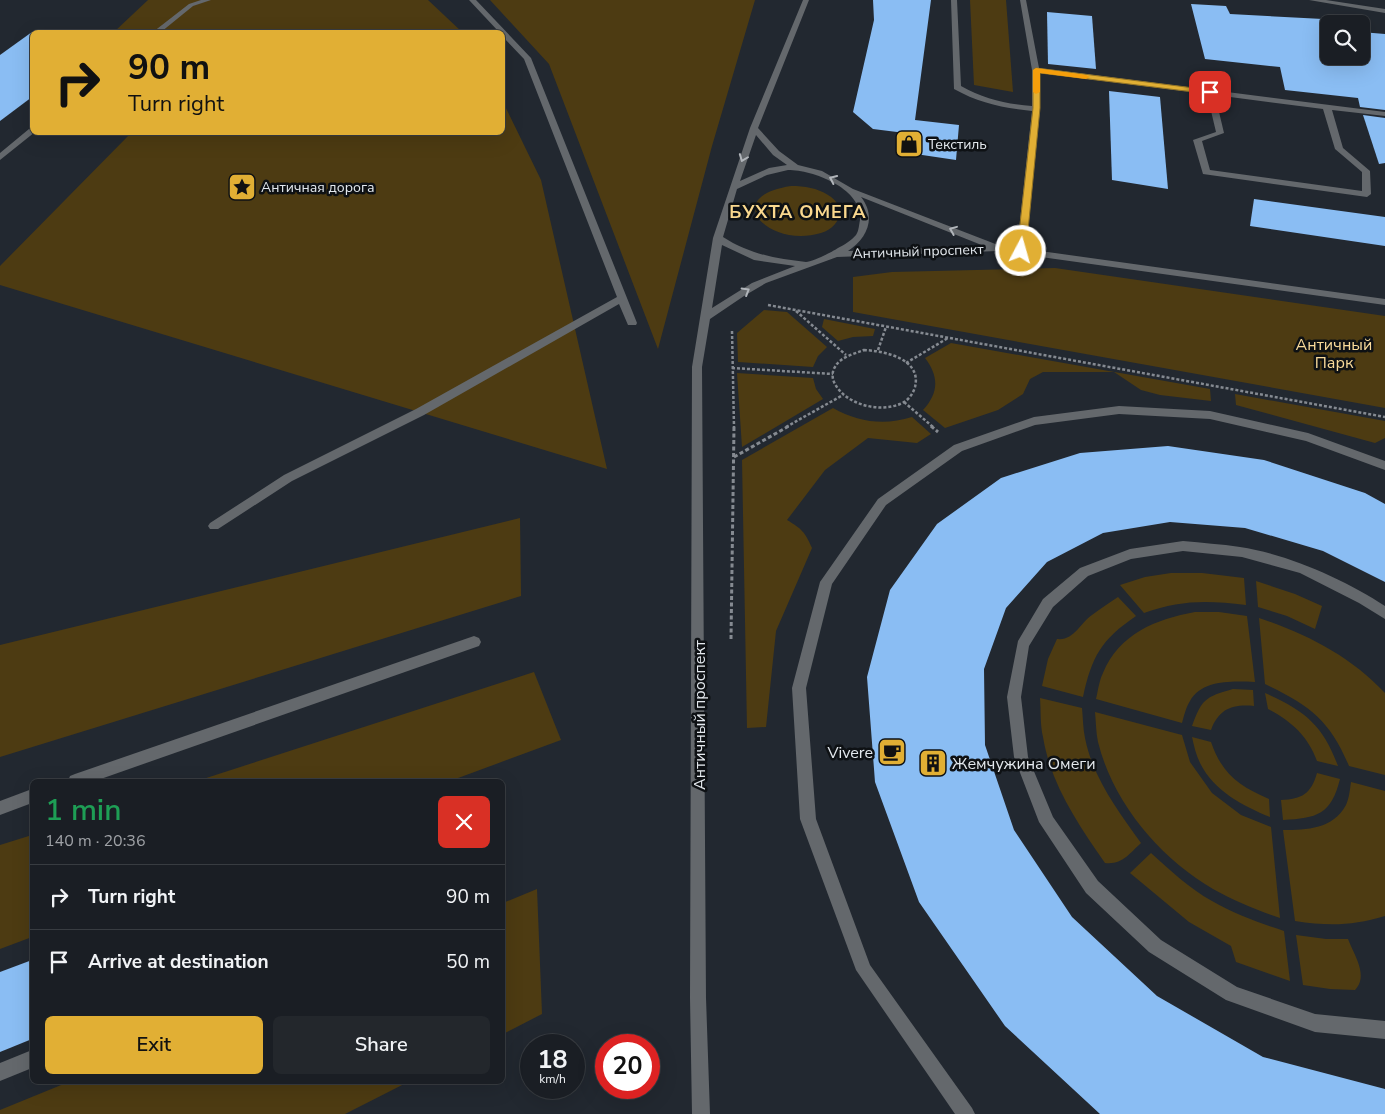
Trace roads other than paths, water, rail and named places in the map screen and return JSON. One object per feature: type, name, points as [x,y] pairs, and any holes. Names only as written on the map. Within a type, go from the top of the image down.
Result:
[{"type":"street","points":[[160,30],[191,5],[208,0]]},
{"type":"street","points":[[472,0],[500,30]]},
{"type":"street","name":"Античный проспект","points":[[701,1114],[697,367],[718,238],[754,128],[806,0]]},
{"type":"street","points":[[954,0],[957,87],[975,98],[997,105],[1036,108]]},
{"type":"street","points":[[1021,251],[1036,108],[1036,70],[1022,0]]},
{"type":"street","points":[[1312,0],[1385,11]]},
{"type":"street","points":[[505,35],[527,58],[632,323]]},
{"type":"street","points":[[1036,70],[1385,114]]},
{"type":"street","points":[[1210,92],[1220,133],[1197,140],[1206,172],[1367,194],[1366,171],[1339,148],[1327,107]]},
{"type":"street","name":"Античный проспект","points":[[754,128],[776,153],[796,167]]},
{"type":"street","points":[[0,157],[30,133]]},
{"type":"street","name":"Античный проспект","points":[[733,188],[776,168],[796,167],[816,172],[840,182],[863,203],[866,219],[860,237],[838,254]]},
{"type":"street","name":"Античный проспект","points":[[848,188],[998,248]]},
{"type":"street","name":"Античный проспект","points":[[718,238],[734,250],[753,258],[774,263],[807,264]]},
{"type":"street","name":"Античный проспект","points":[[705,318],[762,282],[838,254],[998,248],[1385,302]]},
{"type":"street","points":[[214,526],[288,478],[420,412],[622,298]]},
{"type":"street","points":[[966,1114],[864,970],[808,819],[799,688],[826,582],[882,502],[958,448],[1034,421],[1119,410],[1210,415],[1308,436],[1385,466]]},
{"type":"street","points":[[1385,613],[1364,599],[1303,569],[1242,552],[1184,546],[1130,554],[1084,572],[1048,603],[1023,645],[1014,697],[1020,757],[1047,822],[1092,887],[1155,946],[1232,994],[1314,1023],[1385,1030]]},
{"type":"street","points":[[81,779],[474,642]]},
{"type":"street","points":[[0,808],[30,797]]},
{"type":"street","points":[[0,1072],[30,1060]]},
{"type":"place","name":"Текстиль","points":[[909,144]]},
{"type":"place","name":"Античная дорога","points":[[242,187]]},
{"type":"place","name":"Vivere","points":[[892,752]]},
{"type":"place","name":"Жемчужина Омеги","points":[[933,763]]},
{"type":"district","name":"БУХТА ОМЕГА","points":[[798,212]]},
{"type":"park label","name":"Античный Парк","points":[[1334,353]]}]
